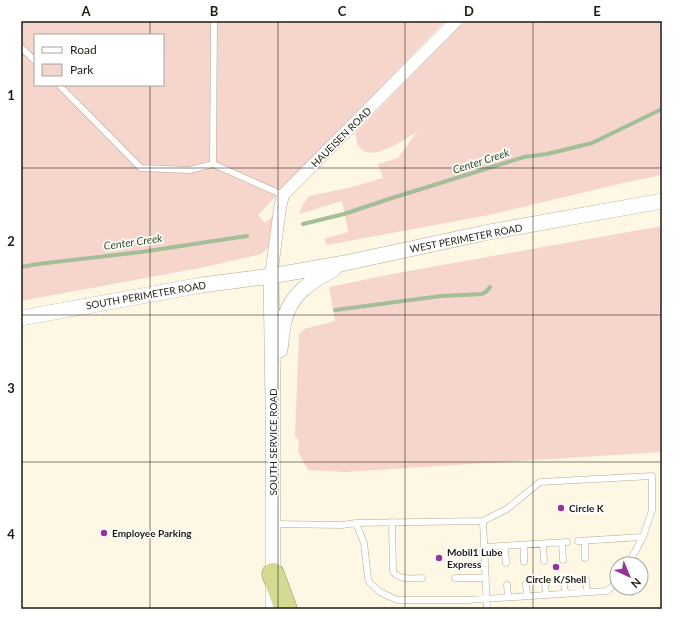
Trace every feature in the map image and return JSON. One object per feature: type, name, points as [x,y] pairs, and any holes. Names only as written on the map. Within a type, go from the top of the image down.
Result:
[{"type":"highway","points":[[273,574],[286,609]]},
{"type":"street","name":"HAUEISEN ROAD","points":[[283,195],[456,21]]},
{"type":"street","points":[[271,276],[283,195]]},
{"type":"street","name":"WEST PERIMETER ROAD","points":[[271,276],[345,263],[484,233],[662,201]]},
{"type":"street","points":[[273,401],[284,321],[292,301],[313,280],[345,263]]},
{"type":"street","name":"SOUTH PERIMETER ROAD","points":[[21,318],[202,285],[271,276]]},
{"type":"street","name":"SOUTH SERVICE ROAD","points":[[271,276],[273,401],[273,609]]},
{"type":"lane","points":[[213,164],[214,21]]},
{"type":"lane","points":[[21,47],[34,60]]},
{"type":"lane","points":[[60,86],[141,168],[190,170],[213,164],[283,195]]},
{"type":"lane","points":[[273,524],[342,525],[356,523],[483,521],[507,509],[540,482],[652,476],[652,510],[643,538],[635,552]]},
{"type":"lane","points":[[483,521],[487,609]]},
{"type":"lane","points":[[392,522],[393,571],[401,578],[422,578]]},
{"type":"lane","points":[[356,523],[364,543],[368,578],[370,583],[380,592],[397,600],[463,600],[607,591],[609,589]]},
{"type":"lane","points":[[585,558],[581,541],[643,538]]},
{"type":"lane","points":[[633,556],[643,538]]},
{"type":"lane","points":[[485,547],[564,542],[563,560]]},
{"type":"lane","points":[[543,544],[544,561]]},
{"type":"lane","points":[[524,545],[524,562]]},
{"type":"lane","points":[[505,546],[506,563]]},
{"type":"lane","points":[[455,578],[486,578]]},
{"type":"lane","points":[[586,580],[587,592]]},
{"type":"lane","points":[[564,582],[565,594]]},
{"type":"lane","points":[[545,583],[546,594]]},
{"type":"lane","points":[[526,584],[527,596]]},
{"type":"lane","points":[[507,585],[508,597]]},
{"type":"green space","points":[[21,21],[445,21],[258,215],[265,223],[273,216],[269,247],[261,254],[200,268],[21,301]]},
{"type":"green space","points":[[465,21],[662,21],[662,175],[489,215],[327,245],[324,239],[348,232],[342,201],[299,214],[303,204],[309,196],[348,188],[383,178],[378,164],[398,158],[417,132],[388,149],[371,153],[363,151],[358,145],[355,133]]},
{"type":"green space","points":[[662,226],[662,452],[345,472],[308,470],[298,452],[299,442],[295,435],[299,334],[304,329],[335,321],[329,287],[397,273]]},
{"type":"waterway","name":"Center Creek","points":[[303,224],[344,214],[524,157],[547,154],[592,143],[662,109]]},
{"type":"waterway","name":"Center Creek","points":[[21,267],[141,252],[247,236]]},
{"type":"waterway","points":[[335,310],[441,296],[482,294],[490,287]]},
{"type":"place","name":"Circle K","points":[[561,508]]},
{"type":"place","name":"Employee Parking","points":[[104,533]]},
{"type":"place","name":"Mobil1 Lube Express","points":[[439,558]]},
{"type":"place","name":"Circle K/Shell","points":[[556,567]]}]
